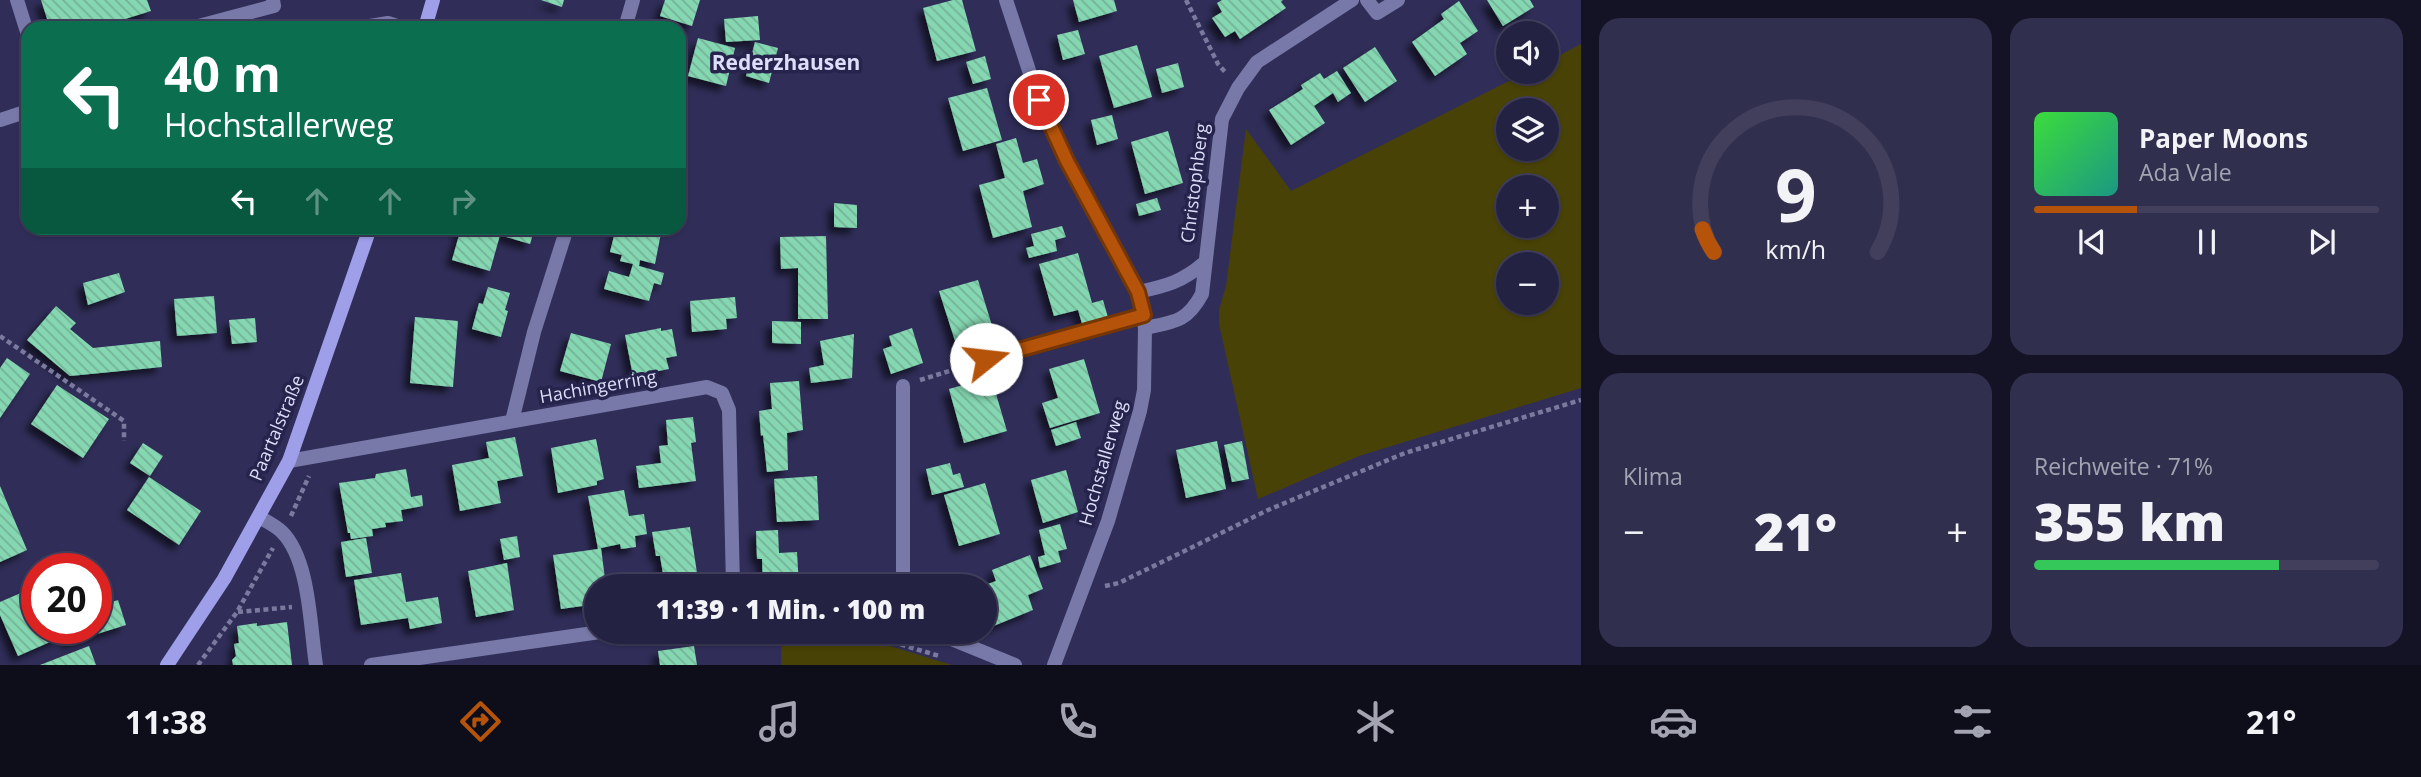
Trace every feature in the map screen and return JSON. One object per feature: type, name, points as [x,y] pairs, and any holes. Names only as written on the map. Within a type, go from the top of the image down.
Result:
[{"type":"main road","points":[[427,21],[433,0]]},
{"type":"main road","name":"Paartalstraße","points":[[167,665],[224,579],[289,461],[368,235]]},
{"type":"street","points":[[17,0],[24,21]]},
{"type":"street","points":[[217,21],[274,6],[273,0]]},
{"type":"street","points":[[627,21],[633,0]]},
{"type":"street","name":"Hochstallerweg","points":[[1006,0],[1039,100],[1067,161],[1138,292],[1144,321],[1144,390],[1140,411],[1108,521],[1054,665]]},
{"type":"street","name":"Christophberg","points":[[1144,321],[1181,319],[1194,310],[1202,295],[1222,118],[1238,88],[1257,62],[1352,0]]},
{"type":"street","points":[[1367,0],[1377,13],[1398,0]]},
{"type":"street","points":[[0,120],[21,113]]},
{"type":"street","points":[[512,421],[534,332],[565,235]]},
{"type":"street","name":"Christophberg","points":[[1138,292],[1187,278],[1204,263]]},
{"type":"street","points":[[903,386],[903,574]]},
{"type":"street","name":"Hachingerring","points":[[289,461],[708,387],[722,393],[729,410],[733,574]]},
{"type":"street","points":[[259,517],[282,532],[297,554],[306,591],[316,665]]},
{"type":"street","points":[[371,665],[584,634]]},
{"type":"street","points":[[964,644],[1015,665]]},
{"type":"lane","points":[[986,359],[1144,321]]},
{"type":"path","points":[[1186,0],[1218,64],[1238,88]]},
{"type":"path","points":[[0,336],[124,421],[124,441]]},
{"type":"path","points":[[903,386],[986,359]]},
{"type":"path","points":[[1080,593],[1119,583],[1268,510],[1405,453],[1581,400]]},
{"type":"path","points":[[237,612],[283,608]]},
{"type":"path","points":[[898,644],[940,657]]},
{"type":"shaded area","points":[[1581,44],[1581,388],[1359,456],[1258,499],[1219,324],[1246,129],[1291,191],[1503,84],[1559,84],[1559,56]]},
{"type":"shaded area","points":[[782,644],[883,644],[952,665],[781,665]]},
{"type":"building","points":[[41,0],[147,0],[151,11],[119,21],[48,21]]},
{"type":"building","points":[[541,0],[564,0],[562,7]]},
{"type":"building","points":[[665,0],[700,0],[692,26],[686,24],[686,21],[660,16]]},
{"type":"building","points":[[962,0],[976,51],[937,61],[923,8]]},
{"type":"building","points":[[1073,0],[1114,0],[1117,11],[1079,22]]},
{"type":"building","points":[[1222,0],[1283,0],[1281,2],[1286,8],[1240,39],[1235,31],[1225,37],[1212,18],[1222,12],[1217,3]]},
{"type":"building","points":[[1487,0],[1530,0],[1534,7],[1511,21],[1500,21]]},
{"type":"building","points":[[1459,1],[1478,31],[1460,43],[1467,54],[1435,76],[1412,42],[1444,19],[1441,14]]},
{"type":"building","points":[[758,16],[760,40],[726,42],[724,19]]},
{"type":"building","points":[[1078,30],[1085,54],[1063,60],[1057,35]]},
{"type":"building","points":[[698,38],[735,48],[726,86],[688,76]]},
{"type":"building","points":[[755,42],[778,48],[769,83],[746,76]]},
{"type":"building","points":[[1137,45],[1152,97],[1114,108],[1099,56]]},
{"type":"building","points":[[1375,47],[1397,81],[1365,102],[1343,68]]},
{"type":"building","points":[[985,56],[991,79],[973,84],[966,62]]},
{"type":"building","points":[[1178,63],[1184,87],[1162,93],[1156,69]]},
{"type":"building","points":[[1337,71],[1351,93],[1338,102],[1333,93],[1314,106],[1325,123],[1291,145],[1269,110],[1303,89],[1301,85],[1320,73],[1324,79]]},
{"type":"building","points":[[987,88],[1002,140],[963,151],[948,98]]},
{"type":"building","points":[[1112,115],[1118,139],[1097,145],[1091,120]]},
{"type":"building","points":[[1168,131],[1183,183],[1145,194],[1131,142]]},
{"type":"building","points":[[1016,138],[1023,163],[1037,159],[1044,184],[1023,191],[1032,227],[993,238],[979,185],[1005,178],[996,144]]},
{"type":"building","points":[[1157,198],[1161,210],[1139,216],[1136,204]]},
{"type":"building","points":[[834,203],[857,205],[857,228],[834,227]]},
{"type":"building","points":[[1062,226],[1066,237],[1055,240],[1057,251],[1029,258],[1026,248],[1034,246],[1031,234]]},
{"type":"building","points":[[459,235],[500,235],[490,271],[452,260]]},
{"type":"building","points":[[503,235],[533,235],[530,244]]},
{"type":"building","points":[[614,235],[661,235],[655,264],[640,260],[639,266],[664,273],[661,285],[654,283],[649,301],[604,289],[609,271],[629,277],[633,264],[620,261],[622,255],[610,252]]},
{"type":"building","points":[[826,236],[828,319],[798,319],[798,268],[781,269],[780,237]]},
{"type":"building","points":[[1078,253],[1092,303],[1103,300],[1109,321],[1083,327],[1078,310],[1054,316],[1039,264]]},
{"type":"building","points":[[119,273],[125,292],[88,305],[83,283]]},
{"type":"building","points":[[978,280],[994,332],[956,344],[939,291]]},
{"type":"building","points":[[488,287],[510,293],[501,337],[472,329],[479,303],[483,304]]},
{"type":"building","points":[[214,296],[217,333],[177,336],[174,299]]},
{"type":"building","points":[[735,297],[737,318],[726,319],[727,329],[692,332],[690,301]]},
{"type":"building","points":[[56,306],[76,323],[70,329],[93,348],[160,341],[162,367],[70,376],[27,340]]},
{"type":"building","points":[[415,317],[458,321],[453,387],[410,383]]},
{"type":"building","points":[[255,318],[257,342],[232,344],[229,320]]},
{"type":"building","points":[[772,321],[801,322],[801,344],[772,343]]},
{"type":"building","points":[[661,328],[661,331],[672,329],[677,356],[666,358],[669,369],[633,376],[625,335]]},
{"type":"building","points":[[912,328],[923,363],[891,374],[883,349],[892,346],[889,336]]},
{"type":"building","points":[[571,333],[611,344],[601,382],[560,371]]},
{"type":"building","points":[[854,334],[852,378],[811,383],[809,368],[824,365],[820,341]]},
{"type":"building","points":[[7,358],[30,374],[0,418],[0,368]]},
{"type":"building","points":[[1084,359],[1100,413],[1050,428],[1042,403],[1058,398],[1049,369]]},
{"type":"building","points":[[991,377],[1007,431],[964,443],[949,389]]},
{"type":"building","points":[[799,381],[803,430],[787,433],[788,470],[767,472],[759,411],[772,409],[770,383]]},
{"type":"building","points":[[57,385],[109,419],[83,458],[31,424]]},
{"type":"building","points":[[693,417],[696,442],[691,443],[696,481],[639,488],[636,466],[661,463],[659,446],[668,445],[666,420]]},
{"type":"building","points":[[1076,422],[1081,438],[1056,446],[1051,430]]},
{"type":"building","points":[[515,437],[523,476],[497,481],[501,503],[460,511],[452,465],[489,458],[486,442]]},
{"type":"building","points":[[596,439],[604,479],[597,481],[597,485],[558,493],[551,448]]},
{"type":"building","points":[[1217,441],[1226,489],[1186,498],[1176,450]]},
{"type":"building","points":[[1242,441],[1249,479],[1232,482],[1224,445]]},
{"type":"building","points":[[143,443],[163,456],[150,476],[130,463]]},
{"type":"building","points":[[950,463],[953,475],[960,473],[964,487],[932,495],[926,469]]},
{"type":"building","points":[[406,469],[411,497],[422,495],[423,506],[401,510],[403,521],[385,523],[386,527],[372,529],[373,536],[351,539],[339,483],[375,478],[376,474]]},
{"type":"building","points":[[1066,470],[1078,512],[1043,523],[1031,480]]},
{"type":"building","points":[[817,476],[819,520],[777,522],[774,479]]},
{"type":"building","points":[[149,477],[201,511],[179,545],[127,510]]},
{"type":"building","points":[[985,483],[1000,534],[959,546],[944,495]]},
{"type":"building","points":[[0,486],[27,550],[0,562]]},
{"type":"building","points":[[624,490],[629,516],[644,514],[647,534],[635,536],[636,547],[621,549],[620,544],[601,548],[604,574],[584,574],[584,606],[561,609],[553,555],[598,549],[588,496]]},
{"type":"building","points":[[1060,524],[1067,549],[1058,551],[1061,562],[1040,568],[1038,557],[1045,555],[1039,530]]},
{"type":"building","points":[[690,527],[697,574],[663,574],[660,556],[656,556],[652,532]]},
{"type":"building","points":[[778,530],[779,553],[797,552],[798,574],[763,574],[762,559],[757,559],[756,531]]},
{"type":"building","points":[[517,536],[520,557],[504,560],[500,539]]},
{"type":"building","points":[[366,538],[372,573],[346,577],[341,542]]},
{"type":"building","points":[[1030,555],[1043,589],[1028,595],[1033,610],[997,625],[997,574],[993,574],[992,570]]},
{"type":"building","points":[[507,563],[514,610],[476,617],[468,571]]},
{"type":"building","points":[[401,573],[406,602],[438,597],[442,623],[410,629],[408,618],[361,625],[354,580]]},
{"type":"building","points":[[21,593],[21,644],[45,644],[18,656],[0,615],[0,602]]},
{"type":"building","points":[[118,600],[126,625],[112,629],[112,602]]},
{"type":"building","points":[[287,622],[292,665],[233,665],[232,660],[236,656],[234,644],[239,643],[237,626]]},
{"type":"building","points":[[89,646],[96,665],[40,665]]},
{"type":"building","points":[[694,646],[697,665],[660,665],[658,651]]},
{"type":"district","name":"Rederzhausen","points":[[786,63]]},
{"type":"route","points":[[986,359],[1144,315],[1138,292],[1067,161],[1039,100]]}]
